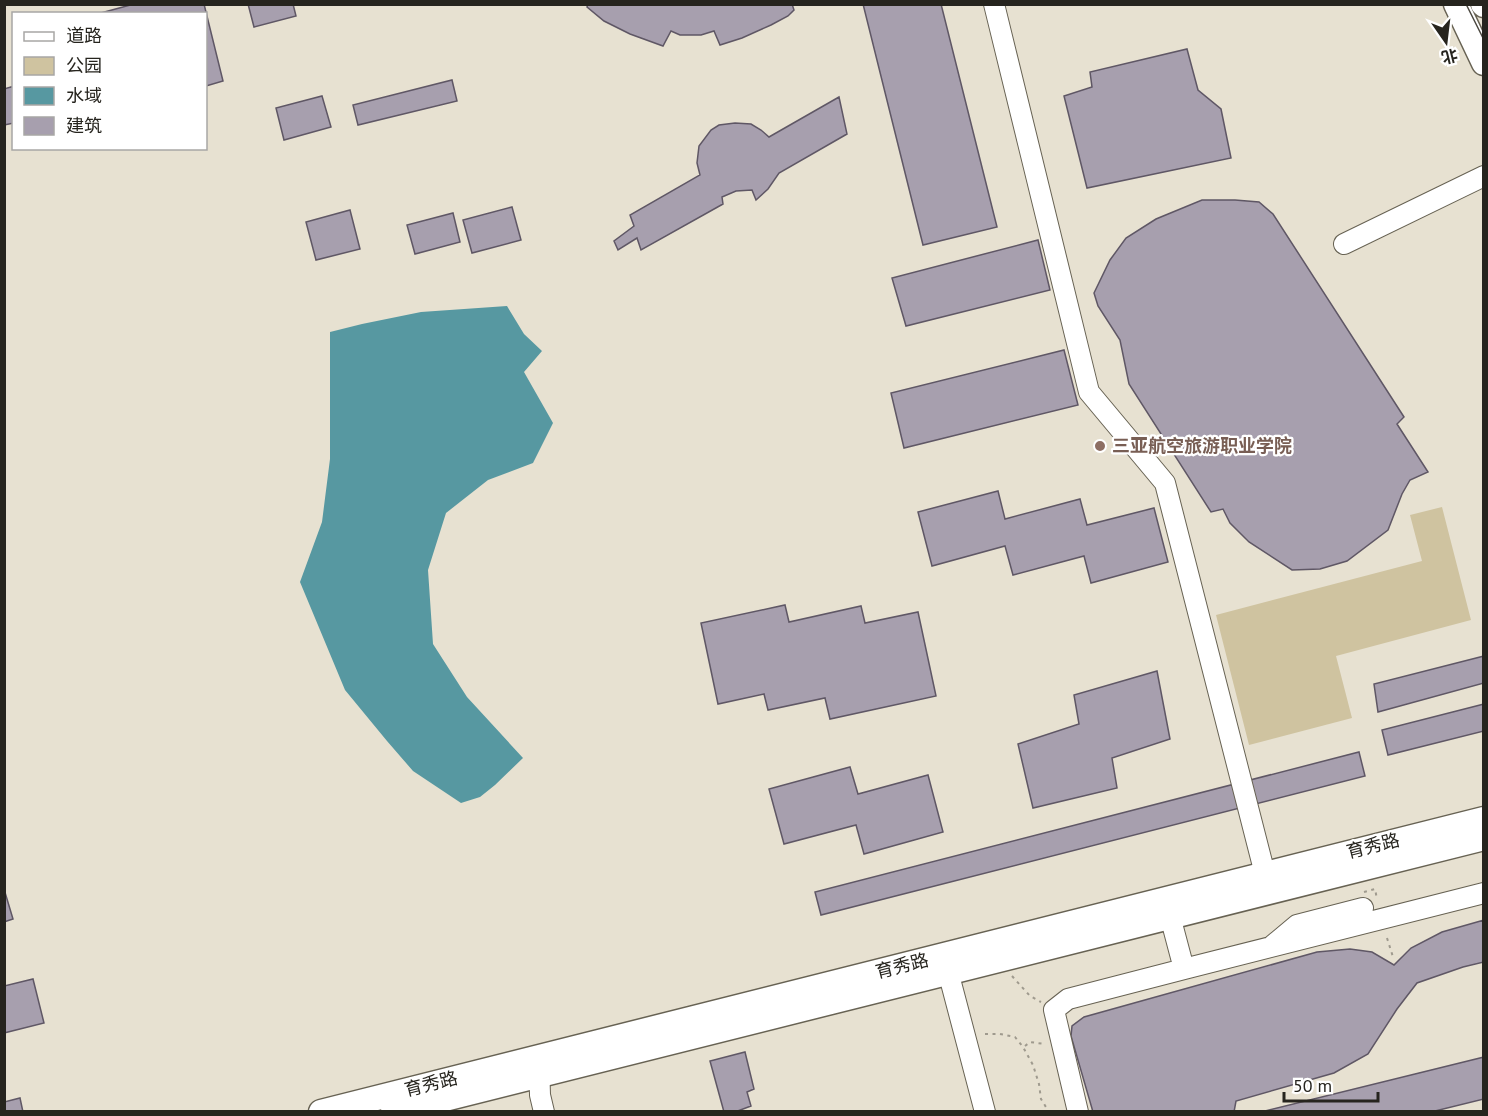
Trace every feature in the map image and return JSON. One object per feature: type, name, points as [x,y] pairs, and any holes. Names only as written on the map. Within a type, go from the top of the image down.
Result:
[{"type":"main road","points":[[1455,4],[1484,63]]},
{"type":"main road","name":"育秀路","points":[[321,1112],[539,1066],[946,963],[1265,874],[1484,819]]},
{"type":"main road","name":"育秀路","points":[[946,963],[1170,916],[1484,838]]},
{"type":"main road","name":"育秀路","points":[[393,1112],[539,1066]]},
{"type":"street","points":[[994,4],[1089,393],[1165,483],[1265,874]]},
{"type":"street","points":[[1344,244],[1484,176]]},
{"type":"street","points":[[1078,1112],[1054,1010],[1068,999],[1484,893]]},
{"type":"street","points":[[1269,948],[1297,925],[1363,908]]},
{"type":"street","points":[[1170,916],[1184,969]]},
{"type":"street","points":[[946,963],[985,1112]]},
{"type":"street","points":[[539,1066],[543,1109]]},
{"type":"path","points":[[1388,938],[1393,957]]},
{"type":"path","points":[[1012,976],[1030,996],[1054,1010]]},
{"type":"path","points":[[985,1034],[1015,1037],[1034,1065],[1041,1099],[1048,1112]]},
{"type":"path","points":[[1023,1047],[1030,1042],[1062,1046]]},
{"type":"green space","points":[[1442,507],[1471,620],[1336,656],[1352,718],[1249,745],[1216,615],[1422,561],[1410,515]]},
{"type":"water","points":[[507,306],[524,334],[542,351],[524,372],[553,423],[533,463],[488,480],[446,513],[428,570],[433,644],[467,697],[523,758],[480,797],[461,803],[413,771],[345,690],[300,582],[322,522],[330,459],[330,332],[421,312]]},
{"type":"building","points":[[134,4],[204,4],[206,12],[104,12]]},
{"type":"building","points":[[248,4],[293,4],[296,16],[254,27]]},
{"type":"building","points":[[588,4],[792,4],[794,10],[771,25],[720,45],[714,31],[701,35],[680,35],[671,31],[663,46],[630,34],[604,21],[587,7]]},
{"type":"building","points":[[863,4],[941,4],[997,227],[923,245]]},
{"type":"building","points":[[207,16],[223,81],[207,86]]},
{"type":"building","points":[[1187,49],[1198,90],[1221,109],[1231,158],[1087,188],[1064,96],[1092,87],[1090,72]]},
{"type":"building","points":[[452,80],[457,101],[358,125],[353,105]]},
{"type":"building","points":[[12,87],[12,123],[4,125],[4,89]]},
{"type":"building","points":[[322,96],[331,127],[284,140],[276,108]]},
{"type":"building","points":[[839,97],[847,134],[779,173],[768,189],[756,200],[752,190],[736,191],[722,197],[723,204],[641,250],[637,238],[618,250],[614,241],[634,226],[630,215],[700,175],[697,163],[699,146],[711,130],[719,125],[751,124],[769,137]]},
{"type":"building","points":[[1202,200],[1259,202],[1273,214],[1404,417],[1397,424],[1428,472],[1410,480],[1388,530],[1347,561],[1320,569],[1292,570],[1249,542],[1230,523],[1223,509],[1211,512],[1129,384],[1120,340],[1098,306],[1094,293],[1110,260],[1126,238],[1156,219]]},
{"type":"building","points":[[512,207],[521,240],[472,253],[463,220]]},
{"type":"building","points":[[350,210],[360,249],[316,260],[306,222]]},
{"type":"building","points":[[453,213],[460,242],[415,254],[407,225]]},
{"type":"building","points":[[1038,240],[1050,290],[906,326],[892,278]]},
{"type":"building","points":[[1064,350],[1078,405],[904,448],[891,393]]},
{"type":"building","points":[[998,491],[1005,519],[1080,499],[1087,525],[1154,508],[1168,562],[1091,583],[1084,556],[1013,575],[1005,546],[932,566],[918,512]]},
{"type":"building","points":[[785,605],[789,622],[861,606],[865,623],[918,612],[936,696],[830,719],[825,698],[768,710],[764,694],[718,704],[701,623]]},
{"type":"building","points":[[1484,656],[1484,683],[1378,712],[1374,684]]},
{"type":"building","points":[[1157,671],[1170,739],[1112,758],[1117,788],[1033,808],[1018,744],[1079,724],[1074,695]]},
{"type":"building","points":[[1484,704],[1484,731],[1388,755],[1382,730]]},
{"type":"building","points":[[1359,752],[1365,776],[821,915],[815,892]]},
{"type":"building","points":[[850,767],[858,794],[928,775],[943,832],[864,854],[856,825],[784,844],[769,789]]},
{"type":"building","points":[[4,889],[13,919],[4,922]]},
{"type":"building","points":[[1484,920],[1484,962],[1417,983],[1368,1054],[1334,1073],[1236,1101],[1234,1112],[1093,1112],[1071,1036],[1072,1026],[1084,1017],[1317,952],[1350,949],[1372,952],[1394,965],[1411,948],[1442,932]]},
{"type":"building","points":[[33,979],[44,1023],[4,1033],[4,986]]},
{"type":"building","points":[[745,1052],[754,1089],[747,1092],[751,1106],[735,1112],[724,1112],[710,1061]]},
{"type":"building","points":[[1484,1057],[1484,1099],[1431,1112],[1261,1112]]},
{"type":"building","points":[[20,1098],[23,1112],[4,1112],[4,1102]]},
{"type":"tram line","points":[[1466,4],[1484,40]]},
{"type":"place","name":"三亚航空旅游职业学院","points":[[1100,446]]}]
